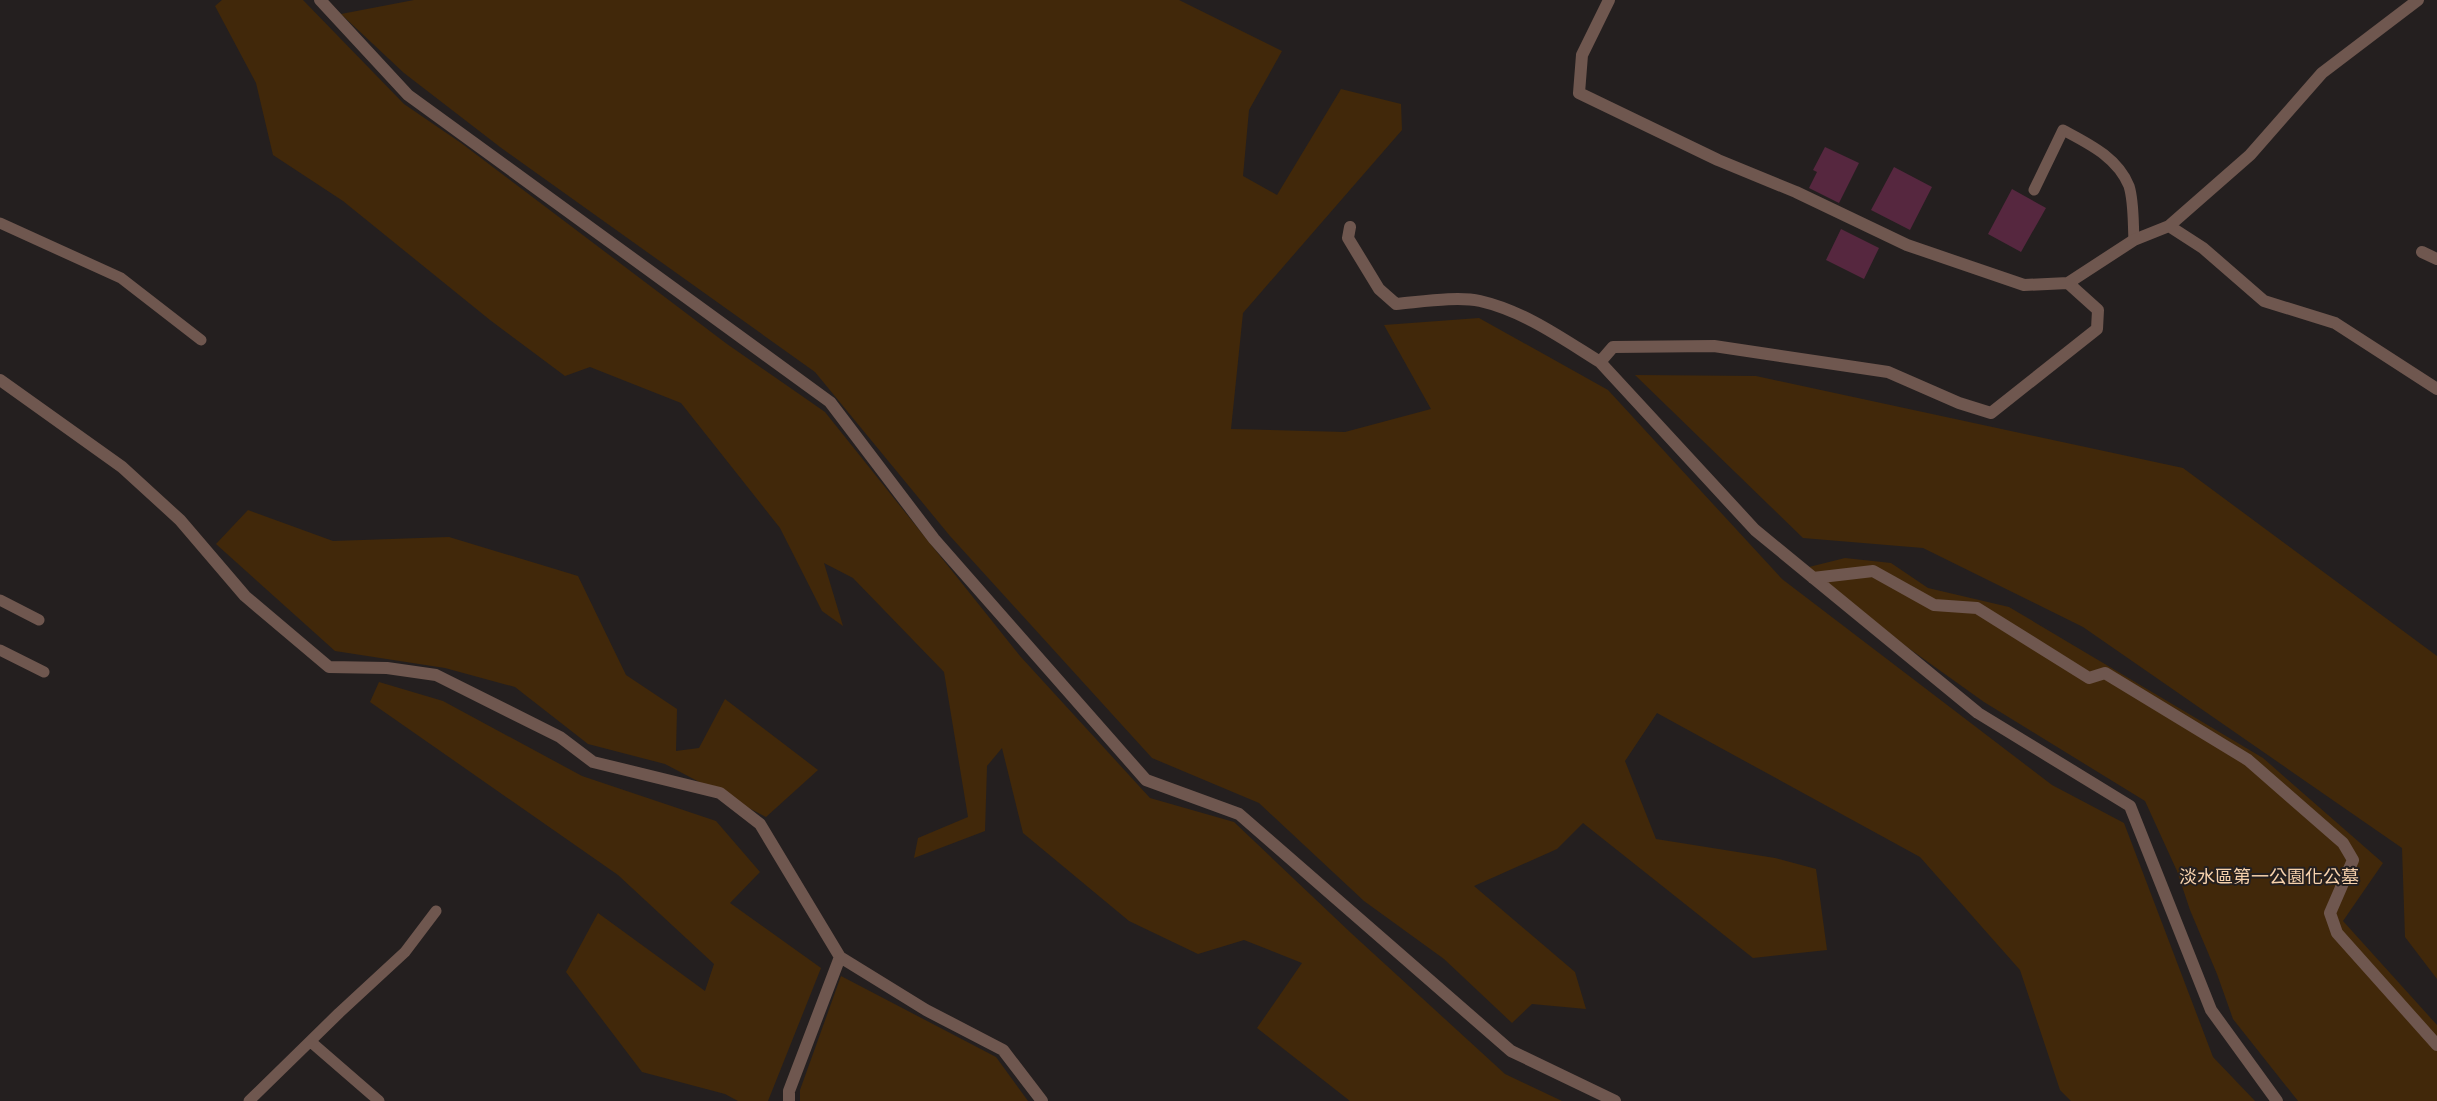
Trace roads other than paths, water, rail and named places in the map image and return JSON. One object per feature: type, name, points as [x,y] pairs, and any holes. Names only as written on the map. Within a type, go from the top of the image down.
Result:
[{"type":"street","points":[[320,0],[408,95],[830,402],[934,539],[1146,780],[1239,814],[1511,1051],[1615,1101]]},
{"type":"street","points":[[1609,0],[1582,55],[1579,94],[1718,160],[1796,192],[1907,245],[2024,285],[2068,283],[2134,240],[2169,226],[2250,155],[2322,73],[2418,0]]},
{"type":"street","points":[[2169,226],[2203,248],[2264,301],[2335,323],[2437,389]]},
{"type":"street","points":[[1350,227],[1348,238],[1379,290],[1396,304],[1432,300],[1480,301],[1527,318],[1600,362],[1755,530],[1978,713],[2130,806],[2211,1010],[2277,1101]]},
{"type":"street","points":[[2422,252],[2437,259]]},
{"type":"street","points":[[1600,362],[1613,347],[1714,346],[1888,372],[1959,403],[1991,414],[2098,329],[2098,310],[2068,283]]},
{"type":"street","points":[[0,380],[122,467],[180,520],[245,596],[329,667],[387,668],[436,675],[560,737],[593,762],[720,793],[760,824],[840,957],[926,1010],[1003,1050],[1042,1101]]},
{"type":"street","points":[[1813,578],[1873,571],[1934,605],[1977,608],[2089,678],[2105,673],[2248,760],[2342,843],[2353,860],[2330,913],[2337,933],[2437,1045]]},
{"type":"street","points":[[789,1101],[789,1091],[840,957]]},
{"type":"lane","points":[[2034,190],[2063,130],[2088,143],[2116,164],[2129,188],[2134,240]]},
{"type":"lane","points":[[0,223],[121,278],[201,340]]},
{"type":"lane","points":[[0,600],[39,620]]},
{"type":"lane","points":[[0,650],[44,672]]},
{"type":"lane","points":[[249,1101],[405,952],[436,911]]},
{"type":"lane","points":[[311,1042],[379,1101]]},
{"type":"park label","name":"淡水區第一公園化公墓","points":[[2269,877]]}]
